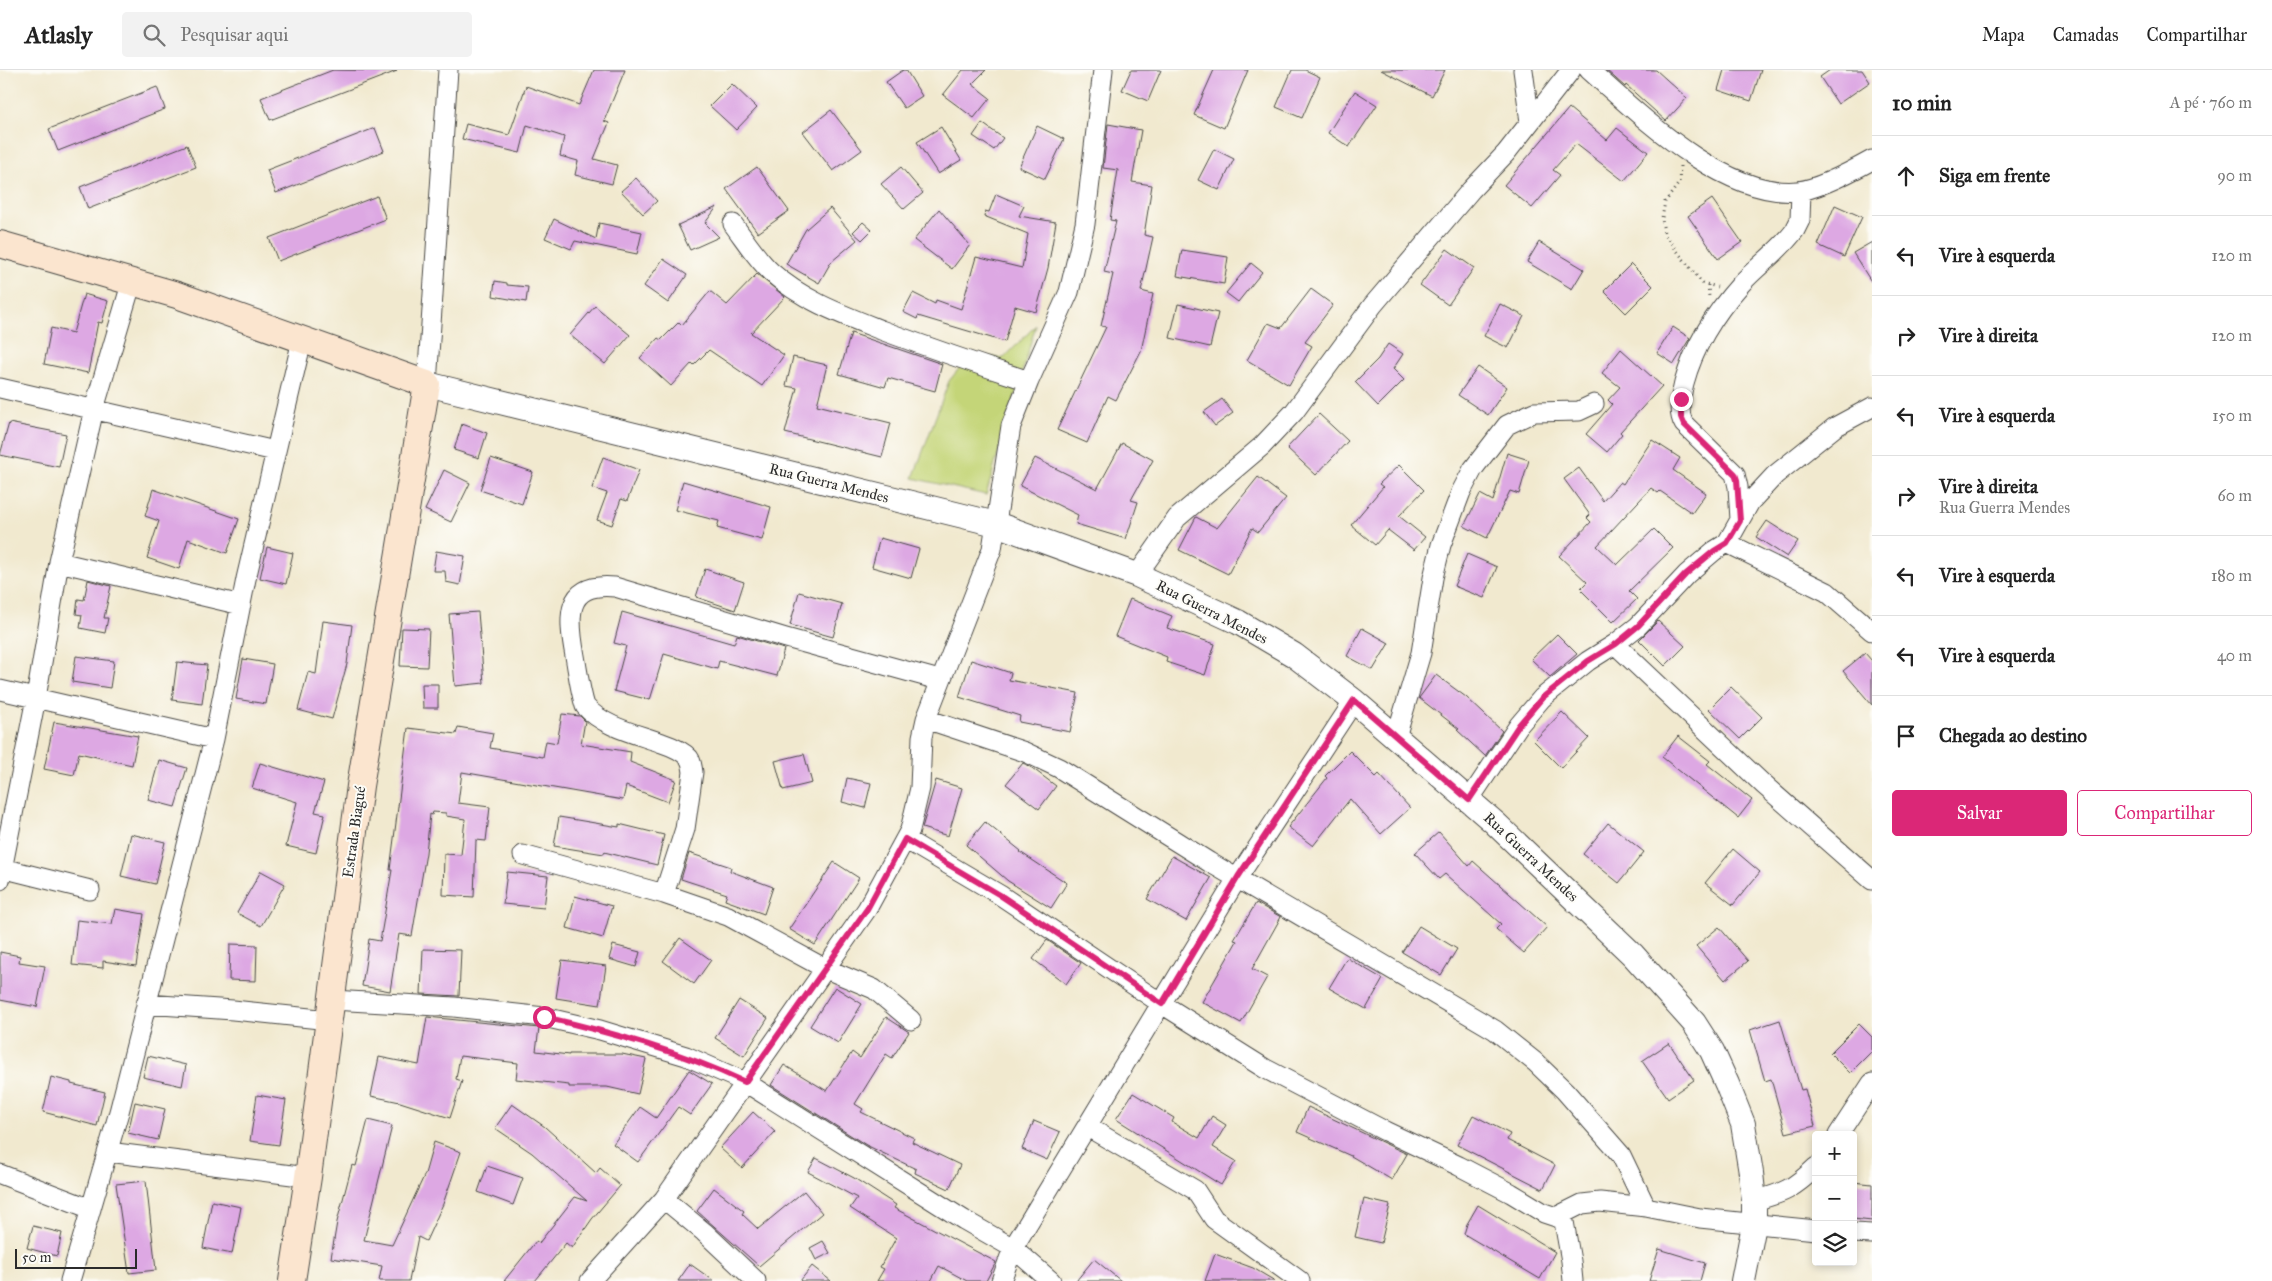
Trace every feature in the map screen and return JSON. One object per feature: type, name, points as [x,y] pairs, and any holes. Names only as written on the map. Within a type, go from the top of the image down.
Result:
[{"type":"main road","points":[[0,244],[132,281],[427,384]]},
{"type":"main road","name":"Estrada Biagué","points":[[292,1281],[308,1177],[360,786],[427,384]]},
{"type":"street","points":[[427,384],[448,70]]},
{"type":"street","points":[[590,1281],[664,1198],[867,909],[905,839],[917,804],[922,737],[926,719],[992,549],[1011,426],[1069,292],[1085,224],[1103,70]]},
{"type":"street","points":[[1523,70],[1530,122]]},
{"type":"street","points":[[1137,575],[1177,518],[1262,446],[1294,412],[1373,305],[1471,190],[1506,153],[1571,70]]},
{"type":"street","points":[[1589,70],[1677,146],[1718,170],[1747,183],[1784,192],[1801,191],[1848,173],[1872,160]]},
{"type":"street","points":[[1740,521],[1738,487],[1735,474],[1689,430],[1681,417],[1680,408],[1683,388],[1693,354],[1702,336],[1741,284],[1795,230],[1800,220],[1801,191]]},
{"type":"street","points":[[733,224],[762,263],[773,273],[809,298],[833,311],[930,349],[1029,381]]},
{"type":"street","points":[[90,890],[1,874],[6,814],[36,698],[59,562],[94,409],[132,281]]},
{"type":"street","points":[[70,1281],[108,1152],[214,738],[240,605],[302,340]]},
{"type":"street","name":"Rua Guerra Mendes","points":[[427,384],[996,524],[1137,575],[1238,622],[1294,655],[1354,700],[1495,822],[1633,955],[1694,1023],[1716,1059],[1743,1124],[1754,1201],[1754,1225],[1743,1281]]},
{"type":"street","points":[[0,388],[275,451]]},
{"type":"street","points":[[1396,737],[1421,653],[1433,578],[1441,545],[1461,492],[1473,469],[1506,425],[1534,412],[1579,411],[1594,404]]},
{"type":"street","points":[[1469,800],[1519,725],[1542,698],[1588,661],[1616,644],[1638,626],[1686,574],[1727,543],[1750,502],[1775,475],[1835,427],[1872,408]]},
{"type":"street","points":[[1727,543],[1828,592],[1872,631]]},
{"type":"street","points":[[59,562],[240,605]]},
{"type":"street","points":[[664,894],[685,829],[693,772],[692,765],[690,759],[675,748],[611,724],[594,715],[586,706],[570,627],[572,607],[582,591],[593,587],[615,587],[786,638],[940,680]]},
{"type":"street","points":[[1616,644],[1764,785],[1872,880]]},
{"type":"street","points":[[0,690],[214,738]]},
{"type":"street","points":[[1001,1281],[1013,1248],[1238,877],[1354,700]]},
{"type":"street","points":[[926,719],[1025,752],[1059,768],[1209,862],[1238,877],[1494,1030],[1535,1062],[1565,1092],[1621,1156],[1646,1207]]},
{"type":"street","points":[[905,839],[1000,895],[1162,1004],[1264,1068],[1511,1193],[1544,1214],[1556,1217],[1563,1216],[1582,1204],[1590,1202],[1646,1207],[1700,1218],[1754,1225],[1812,1230]]},
{"type":"street","points":[[523,855],[664,894],[728,916],[824,968],[874,989],[911,1020]]},
{"type":"street","points":[[146,1004],[232,1010],[454,1007],[544,1017],[600,1030],[654,1046],[710,1066],[745,1082],[964,1220],[1013,1248],[1051,1281]]},
{"type":"street","points":[[1841,1131],[1872,1083]]},
{"type":"street","points":[[1088,1127],[1195,1190],[1214,1219],[1300,1281]]},
{"type":"street","points":[[108,1152],[308,1177]]},
{"type":"street","points":[[1754,1201],[1782,1194],[1800,1183],[1812,1171]]},
{"type":"street","points":[[0,1174],[91,1209]]},
{"type":"street","points":[[664,1198],[704,1232],[756,1281]]},
{"type":"street","points":[[1563,1216],[1573,1281]]},
{"type":"street","points":[[1857,1233],[1872,1234]]},
{"type":"path","points":[[1677,146],[1680,166],[1679,183],[1665,202],[1662,218],[1664,234],[1702,283],[1720,287],[1741,284]]},
{"type":"green space","points":[[1036,325],[986,495],[913,478],[949,381],[970,355],[1004,358]]},
{"type":"building","points":[[333,70],[397,71],[270,120],[261,98]]},
{"type":"building","points":[[594,70],[625,70],[604,121],[609,123],[594,159],[617,165],[612,184],[575,175],[578,161],[560,156],[564,137],[527,125],[520,153],[462,139],[466,124],[509,135],[526,86],[579,105]]},
{"type":"building","points":[[903,70],[906,70],[922,96],[904,108],[886,82]]},
{"type":"building","points":[[963,70],[986,70],[972,84],[990,98],[974,118],[943,95]]},
{"type":"building","points":[[1131,70],[1161,70],[1148,101],[1122,90]]},
{"type":"building","points":[[1214,70],[1248,70],[1224,128],[1194,115]]},
{"type":"building","points":[[1292,70],[1305,70],[1320,77],[1302,118],[1276,107]]},
{"type":"building","points":[[1381,70],[1445,70],[1432,96]]},
{"type":"building","points":[[1606,70],[1656,70],[1687,98],[1666,121],[1626,85],[1625,87]]},
{"type":"building","points":[[1724,70],[1761,70],[1751,101],[1718,90]]},
{"type":"building","points":[[1830,70],[1862,70],[1870,82],[1838,104],[1820,77]]},
{"type":"building","points":[[732,84],[757,108],[736,130],[710,106]]},
{"type":"building","points":[[157,87],[165,109],[58,151],[49,129]]},
{"type":"building","points":[[1355,91],[1377,105],[1349,147],[1328,133]]},
{"type":"building","points":[[1569,108],[1607,140],[1617,128],[1648,152],[1624,181],[1576,144],[1553,170],[1560,175],[1532,208],[1504,185]]},
{"type":"building","points":[[831,110],[862,150],[833,171],[803,132]]},
{"type":"building","points":[[982,123],[1003,138],[994,150],[973,136]]},
{"type":"building","points":[[1108,124],[1141,130],[1132,182],[1152,185],[1144,235],[1153,237],[1141,291],[1153,294],[1141,351],[1116,400],[1108,396],[1087,443],[1057,430],[1106,327],[1101,326],[1113,274],[1104,272],[1116,221],[1110,220],[1118,170],[1103,168]]},
{"type":"building","points":[[1037,126],[1064,139],[1045,179],[1019,167]]},
{"type":"building","points":[[941,127],[961,160],[938,174],[917,142]]},
{"type":"building","points":[[375,128],[384,151],[276,193],[267,170]]},
{"type":"building","points":[[187,145],[196,167],[88,209],[80,187]]},
{"type":"building","points":[[1214,149],[1234,159],[1219,190],[1198,180]]},
{"type":"building","points":[[757,167],[789,211],[758,233],[726,189]]},
{"type":"building","points":[[901,167],[923,193],[904,209],[881,184]]},
{"type":"building","points":[[636,178],[657,201],[643,214],[621,191]]},
{"type":"building","points":[[996,194],[1024,206],[1019,216],[1056,222],[1048,268],[1036,312],[1015,306],[1005,342],[918,316],[917,319],[903,312],[913,293],[935,304],[936,300],[961,309],[976,257],[1022,268],[1028,234],[984,216],[985,211],[989,212]]},
{"type":"building","points":[[377,196],[386,219],[278,261],[269,238]]},
{"type":"building","points":[[1712,199],[1742,242],[1718,259],[1688,216]]},
{"type":"building","points":[[1835,205],[1862,217],[1844,257],[1818,245]]},
{"type":"building","points":[[717,207],[705,223],[719,237],[690,250],[678,225]]},
{"type":"building","points":[[830,208],[857,240],[831,262],[819,283],[786,264],[806,229]]},
{"type":"building","points":[[939,209],[970,245],[952,269],[914,240]]},
{"type":"building","points":[[554,219],[596,239],[599,223],[642,232],[637,254],[575,241],[571,249],[545,238]]},
{"type":"building","points":[[863,222],[872,230],[862,240],[853,232]]},
{"type":"building","points":[[1539,242],[1584,269],[1572,289],[1527,262]]},
{"type":"building","points":[[1872,242],[1872,283],[1853,253]]},
{"type":"building","points":[[1447,249],[1474,268],[1448,305],[1420,285]]},
{"type":"building","points":[[1182,250],[1228,257],[1224,284],[1177,276]]},
{"type":"building","points":[[663,259],[687,275],[668,303],[644,286]]},
{"type":"building","points":[[1251,263],[1262,272],[1238,302],[1226,293]]},
{"type":"building","points":[[1631,264],[1653,286],[1626,313],[1604,291]]},
{"type":"building","points":[[757,274],[785,297],[751,333],[784,355],[762,386],[709,350],[694,365],[692,363],[671,386],[640,358],[658,338],[661,340],[679,322],[682,325],[710,291],[727,305]]},
{"type":"building","points":[[495,281],[507,283],[507,285],[528,287],[526,302],[493,296]]},
{"type":"building","points":[[1311,289],[1333,305],[1305,342],[1312,346],[1289,385],[1247,360],[1268,323],[1281,328]]},
{"type":"building","points":[[84,294],[108,301],[102,323],[98,322],[88,373],[44,364],[51,328],[73,333]]},
{"type":"building","points":[[1178,304],[1218,313],[1210,347],[1170,338]]},
{"type":"building","points":[[1500,304],[1524,316],[1508,348],[1484,336]]},
{"type":"building","points":[[595,306],[630,335],[605,364],[570,335]]},
{"type":"building","points":[[1673,327],[1690,338],[1674,364],[1657,353]]},
{"type":"building","points":[[851,333],[942,364],[935,391],[888,378],[885,387],[839,374]]},
{"type":"building","points":[[1388,344],[1403,354],[1393,369],[1404,380],[1378,406],[1355,382],[1378,359]]},
{"type":"building","points":[[1621,349],[1662,386],[1620,432],[1622,434],[1607,452],[1586,434],[1612,404],[1608,400],[1620,387],[1602,373]]},
{"type":"building","points":[[793,357],[827,365],[817,405],[891,423],[882,457],[785,433],[797,388],[786,386]]},
{"type":"building","points":[[1478,367],[1507,387],[1488,415],[1458,395]]},
{"type":"building","points":[[1222,399],[1233,413],[1215,426],[1204,412]]},
{"type":"building","points":[[1319,414],[1348,441],[1316,475],[1287,448]]},
{"type":"building","points":[[9,423],[66,434],[59,467],[0,455]]},
{"type":"building","points":[[462,424],[487,433],[479,458],[454,450]]},
{"type":"building","points":[[1652,440],[1680,458],[1673,470],[1706,493],[1692,513],[1660,491],[1658,493],[1651,488],[1597,546],[1617,565],[1654,529],[1673,548],[1629,591],[1637,599],[1613,622],[1580,589],[1587,582],[1559,556],[1591,522],[1587,518],[1590,515],[1564,479],[1579,468],[1603,501],[1620,482],[1623,484]]},
{"type":"building","points":[[1122,443],[1153,460],[1131,500],[1138,502],[1126,539],[1076,524],[1078,515],[1020,486],[1035,458],[1097,489]]},
{"type":"building","points":[[1507,453],[1529,460],[1519,494],[1510,491],[1487,538],[1464,526],[1480,494],[1493,501]]},
{"type":"building","points":[[603,457],[639,470],[627,501],[621,499],[612,525],[597,520],[607,493],[592,488]]},
{"type":"building","points":[[491,458],[533,472],[522,504],[480,490]]},
{"type":"building","points":[[1399,465],[1424,490],[1399,516],[1425,537],[1414,550],[1388,530],[1375,545],[1351,525],[1383,487],[1379,484]]},
{"type":"building","points":[[444,470],[470,483],[451,522],[425,510]]},
{"type":"building","points":[[1258,477],[1286,498],[1258,532],[1252,528],[1228,574],[1179,550],[1196,517],[1217,528]]},
{"type":"building","points":[[683,481],[771,507],[762,540],[717,528],[719,521],[675,510]]},
{"type":"building","points":[[153,489],[239,519],[227,553],[188,539],[179,569],[147,558],[159,521],[145,516]]},
{"type":"building","points":[[1767,521],[1798,541],[1787,557],[1756,537]]},
{"type":"building","points":[[880,538],[919,549],[911,578],[872,567]]},
{"type":"building","points":[[267,547],[293,553],[286,584],[260,578]]},
{"type":"building","points":[[436,551],[465,556],[460,585],[446,582],[445,571],[433,571]]},
{"type":"building","points":[[1467,554],[1497,567],[1484,598],[1454,586]]},
{"type":"building","points":[[705,569],[744,582],[735,610],[696,597]]},
{"type":"building","points":[[88,580],[111,586],[104,618],[108,618],[105,633],[80,628],[82,615],[76,614],[78,599],[84,600]]},
{"type":"building","points":[[799,592],[842,604],[833,637],[790,625]]},
{"type":"building","points":[[1130,599],[1172,616],[1167,628],[1215,644],[1205,675],[1166,662],[1167,657],[1115,636]]},
{"type":"building","points":[[478,612],[484,683],[455,686],[449,614]]},
{"type":"building","points":[[622,612],[734,644],[737,635],[784,649],[777,676],[719,661],[717,669],[664,654],[650,700],[614,691],[626,646],[614,643]]},
{"type":"building","points":[[323,621],[352,625],[347,664],[332,719],[298,710],[308,672],[316,674]]},
{"type":"building","points":[[1658,621],[1685,646],[1665,666],[1639,640]]},
{"type":"building","points":[[402,628],[429,629],[427,667],[400,666]]},
{"type":"building","points":[[1362,628],[1389,643],[1373,670],[1347,656]]},
{"type":"building","points":[[1557,634],[1577,654],[1550,677],[1531,659]]},
{"type":"building","points":[[1865,653],[1872,661],[1872,705],[1843,671]]},
{"type":"building","points":[[76,656],[114,661],[110,688],[72,682]]},
{"type":"building","points":[[243,659],[273,664],[266,704],[236,699]]},
{"type":"building","points":[[971,660],[1011,673],[1009,680],[1078,693],[1070,732],[1019,722],[1020,716],[959,697]]},
{"type":"building","points":[[177,662],[207,665],[202,704],[172,700]]},
{"type":"building","points":[[1436,675],[1466,697],[1502,731],[1485,756],[1457,730],[1459,729],[1419,698]]},
{"type":"building","points":[[422,684],[438,684],[438,708],[423,708]]},
{"type":"building","points":[[1731,687],[1762,717],[1740,739],[1709,709]]},
{"type":"building","points":[[1562,712],[1589,738],[1561,768],[1534,741]]},
{"type":"building","points":[[562,714],[580,716],[585,721],[581,744],[631,752],[630,762],[676,780],[668,802],[626,786],[623,800],[462,772],[458,803],[490,807],[486,841],[476,840],[474,897],[443,895],[444,854],[461,855],[465,819],[446,816],[446,813],[433,812],[432,815],[430,814],[426,853],[412,936],[399,934],[390,991],[362,986],[369,939],[380,941],[392,870],[390,870],[408,728],[456,734],[458,727],[493,733],[490,748],[543,757],[546,741],[557,743]]},
{"type":"building","points":[[54,722],[138,736],[132,765],[79,753],[74,775],[44,769]]},
{"type":"building","points":[[1678,736],[1710,761],[1707,764],[1752,800],[1738,818],[1662,757]]},
{"type":"building","points":[[1350,751],[1376,777],[1379,774],[1410,808],[1381,834],[1350,799],[1313,846],[1288,827],[1327,778],[1325,776]]},
{"type":"building","points":[[804,754],[812,783],[783,790],[775,761]]},
{"type":"building","points":[[159,760],[187,768],[175,807],[148,800]]},
{"type":"building","points":[[260,763],[324,782],[315,812],[325,814],[316,853],[286,846],[297,802],[252,788]]},
{"type":"building","points":[[1023,763],[1056,786],[1039,809],[1006,784]]},
{"type":"building","points":[[847,778],[871,783],[865,808],[842,802]]},
{"type":"building","points":[[936,780],[962,788],[948,836],[922,828]]},
{"type":"building","points":[[559,817],[619,827],[619,824],[664,835],[657,865],[604,852],[604,854],[554,846]]},
{"type":"building","points":[[985,822],[1020,852],[1067,883],[1051,908],[1008,881],[966,845]]},
{"type":"building","points":[[1608,823],[1644,852],[1619,883],[1583,854]]},
{"type":"building","points":[[1439,832],[1469,866],[1473,861],[1547,927],[1524,953],[1496,929],[1501,924],[1445,874],[1439,879],[1415,853]]},
{"type":"building","points":[[131,834],[165,842],[155,884],[121,876]]},
{"type":"building","points":[[1733,849],[1760,872],[1733,905],[1705,883]]},
{"type":"building","points":[[689,853],[731,867],[730,871],[773,887],[764,914],[725,900],[727,894],[681,879]]},
{"type":"building","points":[[1172,856],[1211,878],[1186,921],[1147,899]]},
{"type":"building","points":[[834,862],[859,878],[815,945],[789,929]]},
{"type":"building","points":[[261,871],[285,884],[261,926],[237,913]]},
{"type":"building","points":[[507,872],[548,876],[544,908],[503,904]]},
{"type":"building","points":[[575,896],[612,906],[603,938],[567,928]]},
{"type":"building","points":[[1256,903],[1281,917],[1252,969],[1267,977],[1241,1023],[1202,1002],[1237,941],[1234,940]]},
{"type":"building","points":[[115,909],[144,914],[136,966],[103,961],[103,968],[72,965],[77,920],[112,924]]},
{"type":"building","points":[[1419,926],[1457,949],[1441,975],[1402,952]]},
{"type":"building","points":[[1719,927],[1748,961],[1725,980],[1696,946]]},
{"type":"building","points":[[680,938],[711,960],[694,984],[663,961]]},
{"type":"building","points":[[1047,940],[1081,963],[1066,984],[1033,959]]},
{"type":"building","points":[[230,944],[257,945],[256,981],[229,980]]},
{"type":"building","points":[[613,945],[640,952],[636,967],[609,959]]},
{"type":"building","points":[[423,949],[461,950],[459,996],[421,994]]},
{"type":"building","points":[[0,952],[20,956],[19,962],[45,966],[37,1007],[0,1000]]},
{"type":"building","points":[[1347,958],[1383,979],[1366,1009],[1329,988]]},
{"type":"building","points":[[562,960],[606,966],[600,1005],[556,998]]},
{"type":"building","points":[[835,987],[862,1004],[838,1043],[810,1026]]},
{"type":"building","points":[[739,1000],[768,1018],[744,1056],[715,1038]]},
{"type":"building","points":[[427,1017],[539,1028],[536,1051],[569,1055],[622,1054],[646,1059],[638,1094],[607,1087],[569,1087],[569,1085],[516,1079],[518,1063],[460,1056],[456,1079],[462,1081],[450,1118],[400,1102],[371,1096],[379,1057],[419,1065]]},
{"type":"building","points":[[886,1017],[909,1032],[892,1058],[886,1054],[855,1104],[863,1109],[861,1112],[914,1138],[912,1142],[960,1165],[949,1189],[915,1173],[916,1169],[866,1145],[771,1085],[784,1065],[827,1091],[852,1052],[860,1058]]},
{"type":"building","points":[[1780,1020],[1801,1090],[1805,1089],[1815,1126],[1786,1133],[1771,1079],[1765,1081],[1750,1030]]},
{"type":"building","points":[[1859,1024],[1872,1037],[1872,1051],[1850,1073],[1830,1053]]},
{"type":"building","points":[[1669,1043],[1694,1080],[1668,1098],[1642,1061]]},
{"type":"building","points":[[148,1056],[186,1065],[182,1086],[143,1077]]},
{"type":"building","points":[[689,1070],[712,1084],[690,1115],[678,1107],[638,1162],[613,1144],[640,1107],[656,1118]]},
{"type":"building","points":[[51,1077],[105,1092],[97,1126],[43,1112]]},
{"type":"building","points":[[1133,1093],[1174,1118],[1172,1122],[1199,1138],[1212,1116],[1226,1125],[1213,1147],[1236,1161],[1221,1185],[1116,1119]]},
{"type":"building","points":[[257,1095],[286,1100],[279,1145],[250,1141]]},
{"type":"building","points":[[135,1102],[165,1109],[158,1140],[128,1133]]},
{"type":"building","points":[[512,1104],[545,1127],[596,1173],[600,1168],[620,1186],[592,1219],[572,1248],[566,1243],[535,1281],[504,1281],[536,1241],[539,1243],[575,1197],[587,1201],[532,1153],[495,1128]]},
{"type":"building","points":[[1308,1107],[1407,1154],[1392,1180],[1351,1156],[1297,1132]]},
{"type":"building","points":[[753,1112],[775,1132],[742,1168],[720,1148]]},
{"type":"building","points":[[1473,1115],[1510,1134],[1507,1140],[1555,1165],[1543,1189],[1457,1145]]},
{"type":"building","points":[[368,1120],[392,1126],[364,1240],[392,1245],[425,1174],[434,1142],[461,1152],[443,1204],[426,1241],[418,1237],[409,1281],[379,1281],[382,1266],[331,1258],[337,1222],[352,1165],[356,1166]]},
{"type":"building","points":[[1034,1121],[1060,1132],[1047,1160],[1022,1149]]},
{"type":"building","points":[[816,1158],[854,1178],[896,1205],[894,1208],[996,1262],[986,1281],[967,1281],[939,1266],[931,1281],[877,1281],[884,1269],[880,1267],[896,1238],[850,1208],[857,1198],[808,1172]]},
{"type":"building","points":[[487,1166],[523,1178],[513,1205],[478,1192]]},
{"type":"building","points":[[146,1181],[156,1270],[129,1273],[116,1184]]},
{"type":"building","points":[[1857,1182],[1872,1184],[1872,1221],[1857,1219]]},
{"type":"building","points":[[714,1188],[744,1211],[742,1214],[758,1229],[804,1191],[822,1213],[759,1266],[697,1211]]},
{"type":"building","points":[[1364,1199],[1390,1205],[1381,1243],[1355,1237]]},
{"type":"building","points":[[212,1201],[241,1207],[232,1254],[203,1248]]},
{"type":"building","points":[[1478,1205],[1555,1252],[1540,1279],[1464,1234],[1467,1224]]},
{"type":"building","points":[[33,1226],[62,1233],[57,1256],[27,1248]]},
{"type":"building","points":[[823,1241],[830,1253],[816,1260],[810,1248]]},
{"type":"building","points":[[1659,1249],[1705,1263],[1700,1281],[1649,1281]]},
{"type":"building","points":[[1215,1254],[1253,1268],[1275,1281],[1205,1281]]},
{"type":"building","points":[[1094,1259],[1121,1281],[1076,1281]]},
{"type":"building","points":[[690,1264],[714,1281],[678,1281]]},
{"type":"building","points":[[812,1266],[831,1281],[800,1281]]},
{"type":"route","points":[[544,1017],[600,1030],[686,1056],[745,1082],[867,909],[905,839],[1000,895],[1162,1004],[1238,877],[1354,700],[1469,800],[1499,758],[1519,725],[1542,698],[1588,661],[1616,644],[1638,626],[1686,574],[1727,543],[1740,521],[1737,480],[1735,474],[1684,424],[1681,417],[1681,399]]}]
